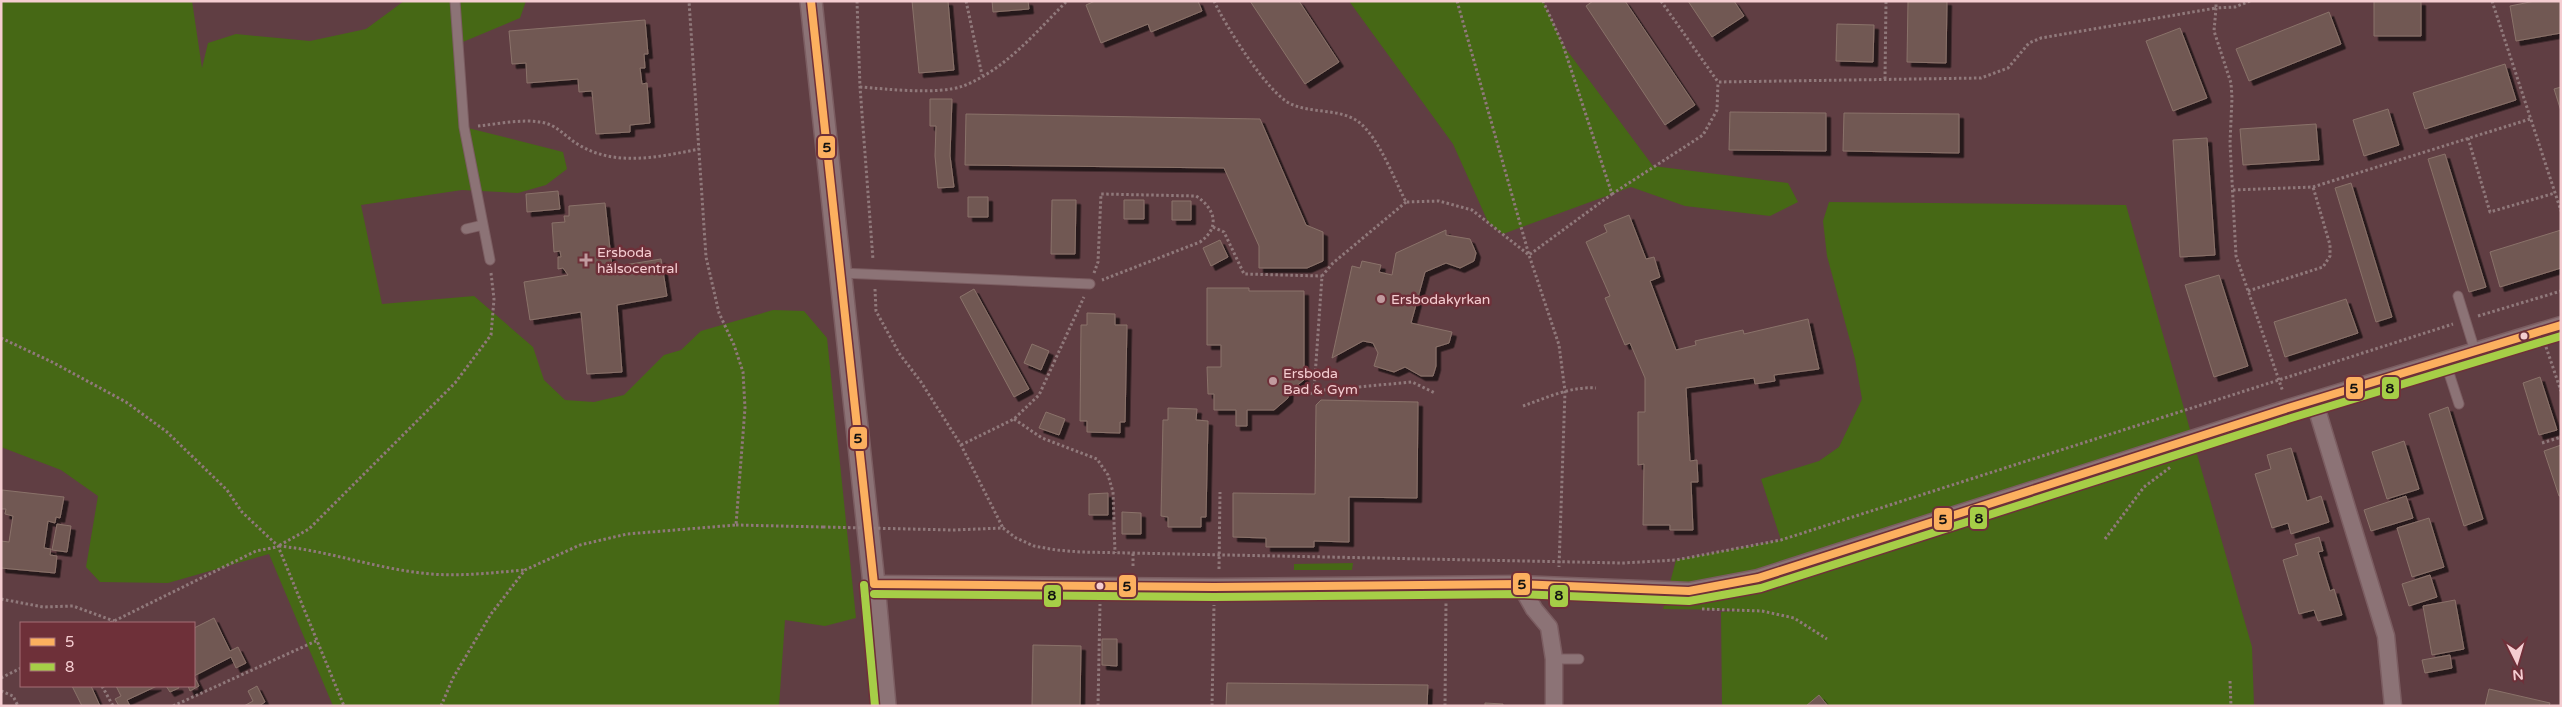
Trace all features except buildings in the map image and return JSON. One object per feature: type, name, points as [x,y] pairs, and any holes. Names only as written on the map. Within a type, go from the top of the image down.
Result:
[{"type":"street","points":[[811,1],[842,273],[885,706]]},
{"type":"street","points":[[874,584],[1214,587],[1520,584],[1689,591],[1758,578],[2288,408],[2561,325]]},
{"type":"street","points":[[2314,400],[2386,636],[2392,706]]},
{"type":"street","points":[[1520,584],[1534,609],[1549,626],[1554,659],[1554,706]]},
{"type":"lane","points":[[455,1],[464,127],[490,260]]},
{"type":"lane","points":[[466,229],[483,226]]},
{"type":"lane","points":[[842,273],[1090,284]]},
{"type":"lane","points":[[2458,296],[2475,351]]},
{"type":"lane","points":[[2445,361],[2459,404]]},
{"type":"lane","points":[[1554,659],[1580,659]]},
{"type":"path","points":[[689,1],[706,257],[719,313],[734,345],[743,372],[745,408],[736,525]]},
{"type":"path","points":[[966,1],[982,75]]},
{"type":"path","points":[[860,87],[945,89],[963,86],[1015,54],[1067,1]]},
{"type":"path","points":[[1214,1],[1219,13],[1261,74],[1279,95],[1291,104],[1349,116],[1361,124],[1372,137],[1406,202]]},
{"type":"path","points":[[1458,1],[1529,255],[1559,345],[1565,391],[1559,561]]},
{"type":"path","points":[[1543,1],[1563,45],[1612,194]]},
{"type":"path","points":[[1529,255],[1612,194],[1703,135],[1717,110],[1718,82],[1661,1]]},
{"type":"path","points":[[1885,80],[1886,1]]},
{"type":"path","points":[[2216,1],[2214,31],[2232,90],[2230,143],[2236,256],[2288,408]]},
{"type":"path","points":[[1718,82],[1981,78],[2008,68],[2028,42],[2041,38],[2236,6],[2250,1]]},
{"type":"path","points":[[2492,1],[2561,211]]},
{"type":"path","points":[[2233,190],[2313,187],[2530,118]]},
{"type":"path","points":[[464,127],[540,122],[557,127],[577,144],[596,155],[617,160],[663,156],[699,149]]},
{"type":"path","points":[[2468,138],[2490,212],[2555,193]]},
{"type":"path","points":[[2248,291],[2322,267],[2330,256],[2330,245],[2313,187]]},
{"type":"path","points":[[1314,392],[1322,276],[1333,264],[1406,202],[1440,201],[1472,210],[1529,255]]},
{"type":"path","points":[[1213,226],[1224,232],[1244,274],[1322,276]]},
{"type":"path","points":[[1,599],[43,608],[73,606],[114,621],[256,551],[278,546],[309,529],[455,383],[491,335],[494,299],[490,260]]},
{"type":"path","points":[[278,546],[310,549],[414,572],[456,576],[526,570],[580,545],[626,534],[736,525],[953,530],[1004,528],[1016,538],[1056,550],[1133,553],[1623,563],[1676,560],[1781,540],[2561,291]]},
{"type":"path","points":[[2542,331],[2561,391]]},
{"type":"path","points":[[1,338],[52,362],[126,402],[167,432],[227,490],[242,512],[278,546],[344,706]]},
{"type":"path","points":[[1310,394],[1314,392],[1412,382],[1435,393]]},
{"type":"path","points":[[1523,406],[1565,391],[1586,387],[1596,388]]},
{"type":"path","points":[[1014,419],[1042,438],[1096,459],[1108,475],[1114,492],[1115,552]]},
{"type":"path","points":[[2542,443],[2561,437]]},
{"type":"path","points":[[2105,539],[2144,487],[2170,467],[2179,464]]},
{"type":"path","points":[[1219,555],[1220,492]]},
{"type":"path","points":[[1133,553],[1133,566]]},
{"type":"path","points":[[441,706],[453,678],[491,614],[526,570]]},
{"type":"path","points":[[1445,706],[1446,585]]},
{"type":"path","points":[[1098,706],[1100,586]]},
{"type":"path","points":[[1212,706],[1214,587]]},
{"type":"path","points":[[1436,603],[1455,603]]},
{"type":"path","points":[[1692,609],[1762,611],[1794,618],[1826,639]]},
{"type":"path","points":[[173,706],[316,641]]},
{"type":"path","points":[[1,678],[20,668]]},
{"type":"path","points":[[2230,681],[2231,706]]},
{"type":"path","points":[[103,687],[113,706]]},
{"type":"path","points":[[1,691],[13,696],[18,706]]},
{"type":"green space","points":[[1,1],[192,1],[202,68],[208,43],[236,34],[310,41],[366,29],[404,1],[526,1],[520,18],[458,44],[464,127],[563,152],[567,169],[546,185],[518,193],[462,190],[361,205],[382,304],[474,296],[533,347],[544,380],[565,400],[594,402],[624,395],[664,355],[681,350],[701,331],[773,310],[804,311],[827,338],[856,618],[825,626],[785,620],[779,706],[333,706],[269,554],[168,583],[100,582],[86,567],[98,496],[61,470],[1,447]]},
{"type":"green space","points":[[1349,1],[1543,1],[1563,45],[1653,166],[1788,183],[1798,202],[1770,216],[1685,206],[1631,187],[1503,234],[1488,222],[1453,144]]},
{"type":"green space","points":[[1829,202],[2126,205],[2252,647],[2254,706],[1722,706],[1721,612],[1744,610],[1663,609],[1676,560],[1781,540],[1761,479],[1819,461],[1839,447],[1862,399],[1855,359],[1827,256],[1823,221]]},
{"type":"green space","points":[[1353,563],[1352,570],[1294,570],[1294,564]]},
{"type":"transit line","name":"5","points":[[811,1],[874,584]]},
{"type":"transit line","name":"5","points":[[874,584],[1214,587],[1520,584],[1689,591],[1758,578],[2288,408],[2561,325]]},
{"type":"transit line","name":"8","points":[[874,594],[1214,597],[1520,594],[1689,601],[1761,588],[2291,418],[2561,336]]},
{"type":"transit line","name":"8","points":[[864,585],[875,706]]},
{"type":"place","name":"Ersboda hälsocentral","points":[[586,260]]},
{"type":"place","name":"Ersbodakyrkan","points":[[1381,299]]},
{"type":"place","name":"Ersboda Bad & Gym","points":[[1273,381]]}]
